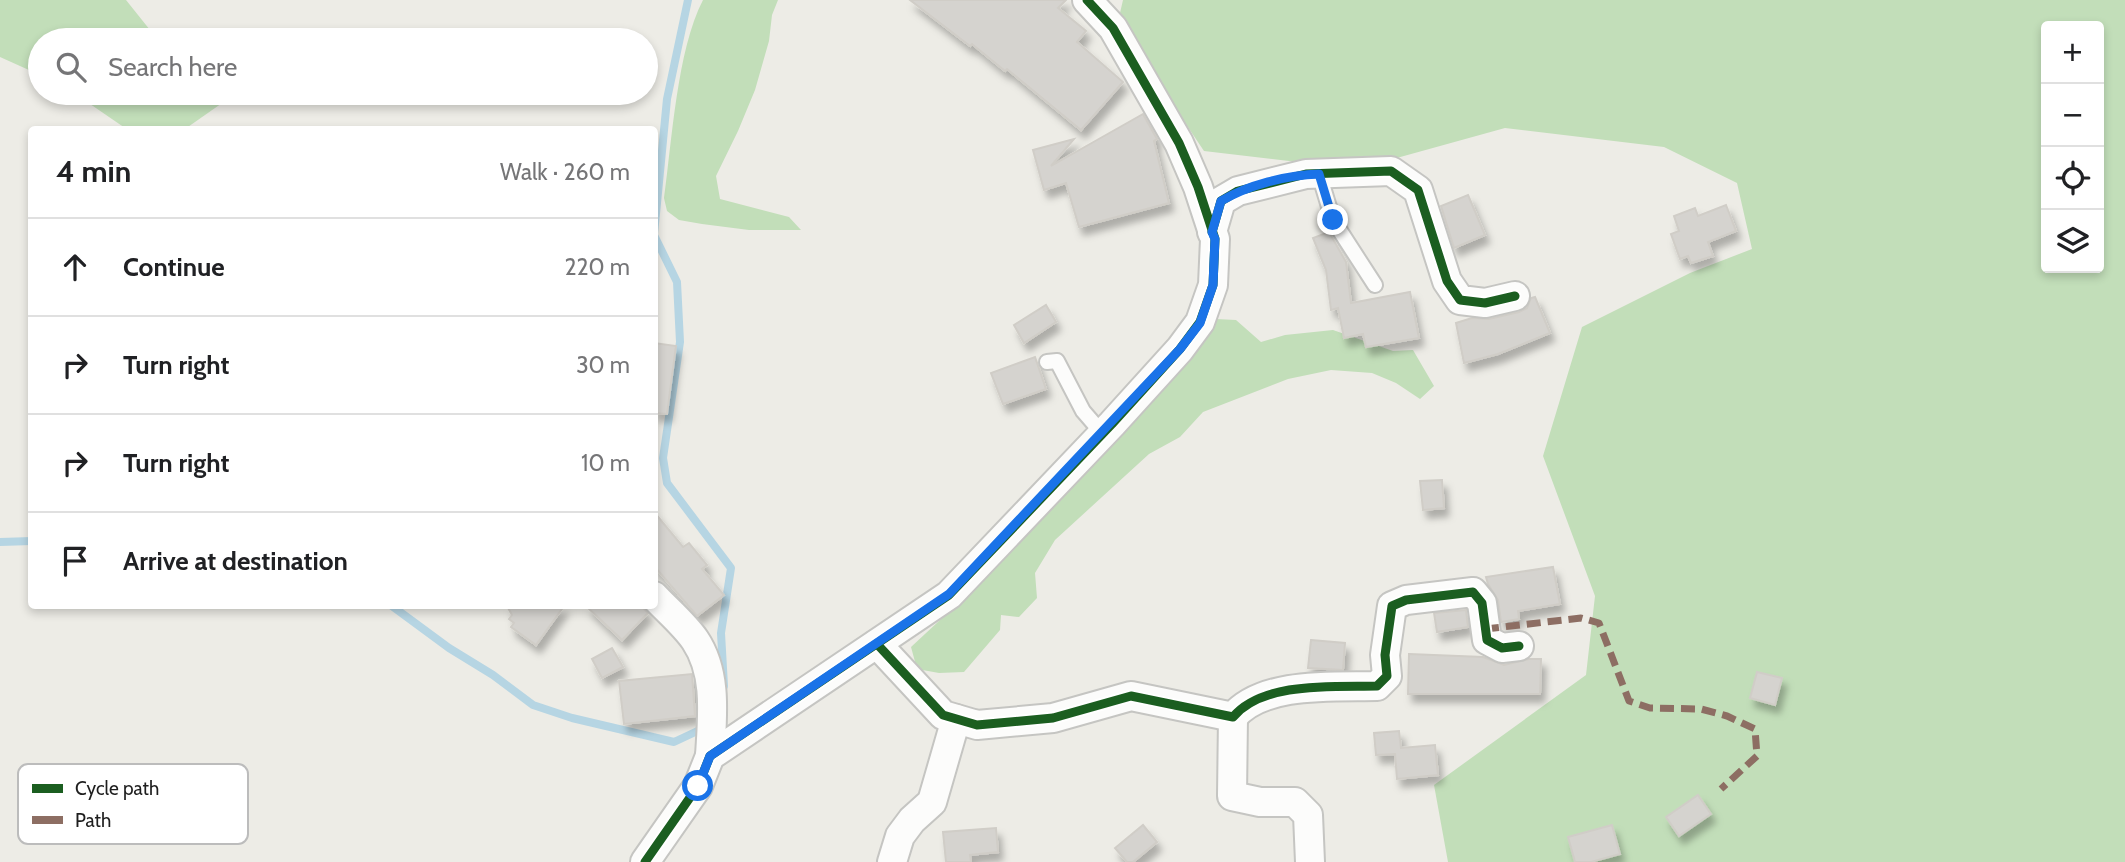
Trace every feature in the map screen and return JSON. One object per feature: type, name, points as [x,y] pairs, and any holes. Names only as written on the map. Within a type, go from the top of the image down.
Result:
[{"type":"street","points":[[710,756],[949,594],[1180,349],[1200,323],[1213,285],[1215,239],[1198,187],[1179,143],[1113,28],[1087,0]]},
{"type":"street","points":[[1212,232],[1221,201],[1238,191],[1306,174],[1391,171],[1418,190],[1447,281],[1460,300],[1485,303],[1515,296]]},
{"type":"street","points":[[1310,862],[1308,815],[1295,802],[1260,802],[1231,796],[1233,717],[1241,708],[1281,691],[1377,686],[1387,676],[1385,655],[1392,606],[1406,600],[1473,592],[1482,603],[1487,640],[1502,648],[1519,646]]},
{"type":"street","points":[[645,862],[698,786],[710,756],[713,694],[704,659],[695,640],[658,600]]},
{"type":"street","points":[[877,644],[943,715],[976,725],[1053,718],[1132,696],[1233,717]]},
{"type":"street","points":[[892,862],[900,836],[912,820],[932,802],[957,719]]},
{"type":"lane","points":[[1319,174],[1333,220],[1375,285]]},
{"type":"lane","points":[[1047,362],[1057,361],[1083,411],[1102,433]]},
{"type":"green space","points":[[0,0],[126,0],[148,28],[28,28],[28,70],[0,57]]},
{"type":"green space","points":[[703,0],[778,0],[755,90],[716,176],[720,199],[789,217],[801,230],[749,230],[702,224],[679,220],[667,211],[664,198],[681,70],[694,21]]},
{"type":"green space","points":[[1123,0],[2125,0],[2125,862],[1448,862],[1434,785],[1586,675],[1595,596],[1543,456],[1582,327],[1690,273],[1752,249],[1737,183],[1664,147],[1505,128],[1357,169],[1204,151],[1159,84],[1120,13]]},
{"type":"green space","points":[[92,105],[219,105],[189,126],[122,126]]},
{"type":"green space","points":[[1216,319],[1236,320],[1261,342],[1285,335],[1333,330],[1393,351],[1413,350],[1434,386],[1420,399],[1396,383],[1372,373],[1331,370],[1288,379],[1203,412],[1180,437],[1149,454],[1055,540],[1035,573],[1037,598],[1019,617],[1001,615],[1000,630],[964,672],[939,673],[917,669],[911,647],[982,581]]},
{"type":"building","points":[[910,0],[1066,0],[1058,8],[1086,31],[1077,42],[1123,82],[1081,130],[1007,69],[1005,71]]},
{"type":"building","points":[[1143,114],[1157,139],[1154,141],[1169,203],[1079,227],[1066,183],[1044,190],[1033,150],[1074,139],[1051,166]]},
{"type":"building","points":[[1468,195],[1485,235],[1454,248],[1441,206]]},
{"type":"building","points":[[1726,205],[1736,231],[1708,242],[1713,256],[1691,263],[1688,256],[1680,259],[1671,234],[1679,231],[1674,216],[1695,208],[1698,216]]},
{"type":"building","points":[[1329,232],[1346,262],[1351,303],[1410,292],[1419,338],[1366,347],[1363,334],[1344,338],[1338,308],[1331,310],[1326,270],[1313,238]]},
{"type":"building","points":[[1535,297],[1550,333],[1498,354],[1464,363],[1456,323],[1472,318],[1489,319],[1519,312],[1527,308],[1531,298]]},
{"type":"building","points":[[1046,305],[1056,322],[1024,343],[1014,325]]},
{"type":"building","points":[[658,344],[676,346],[667,414],[658,413]]},
{"type":"building","points":[[1035,357],[1046,389],[1003,404],[991,373]]},
{"type":"building","points":[[1442,480],[1444,508],[1423,510],[1420,481]]},
{"type":"building","points":[[658,517],[683,547],[689,543],[707,565],[702,569],[724,595],[697,616],[658,571]]},
{"type":"building","points":[[1553,567],[1560,604],[1518,611],[1519,619],[1501,622],[1498,600],[1486,577]]},
{"type":"building","points":[[509,609],[562,609],[536,645],[511,627],[514,623],[509,619],[512,615]]},
{"type":"building","points":[[589,609],[644,609],[648,613],[622,640]]},
{"type":"building","points":[[1466,610],[1468,627],[1437,632],[1434,613]]},
{"type":"building","points":[[1311,640],[1345,643],[1343,670],[1308,668]]},
{"type":"building","points":[[612,648],[623,667],[602,678],[592,659]]},
{"type":"building","points":[[1409,654],[1483,657],[1504,665],[1541,659],[1540,694],[1408,694]]},
{"type":"building","points":[[1757,672],[1782,678],[1775,705],[1750,698]]},
{"type":"building","points":[[692,674],[695,716],[624,724],[619,681]]},
{"type":"building","points":[[1399,731],[1401,748],[1435,745],[1438,775],[1397,779],[1395,754],[1376,755],[1374,733]]},
{"type":"building","points":[[1698,795],[1711,814],[1679,836],[1666,817]]},
{"type":"building","points":[[1143,825],[1157,842],[1133,862],[1127,862],[1115,848]]},
{"type":"building","points":[[1612,825],[1620,854],[1591,862],[1575,862],[1568,837]]},
{"type":"building","points":[[996,828],[998,852],[970,855],[971,862],[946,862],[943,832]]},
{"type":"waterway","points":[[658,192],[667,99],[688,0]]},
{"type":"waterway","points":[[658,243],[677,282],[680,342],[663,458],[667,483],[731,568],[721,633],[724,686]]},
{"type":"waterway","points":[[0,542],[28,541]]},
{"type":"waterway","points":[[396,609],[533,705],[572,718],[674,742],[706,727]]},
{"type":"marked path","points":[[1485,629],[1581,618],[1599,623],[1629,701],[1650,708],[1701,709],[1727,716],[1755,729],[1757,756],[1721,789]]},
{"type":"cycle path","points":[[645,862],[698,786],[710,756],[949,595],[1112,424],[1180,349],[1200,322],[1213,285],[1215,239],[1198,187],[1179,143],[1113,28],[1087,0]]},
{"type":"cycle path","points":[[1212,232],[1221,201],[1238,191],[1306,174],[1391,171],[1418,190],[1447,281],[1460,300],[1485,303],[1515,296]]},
{"type":"cycle path","points":[[877,644],[943,715],[977,725],[1053,718],[1131,696],[1233,717],[1246,705],[1281,692],[1300,688],[1377,686],[1387,676],[1385,655],[1392,606],[1406,600],[1473,592],[1482,603],[1487,640],[1502,648],[1519,646]]},
{"type":"route","points":[[698,786],[710,756],[949,594],[1180,349],[1200,323],[1213,285],[1215,239],[1212,232],[1221,201],[1238,191],[1306,174],[1319,174],[1333,220]]}]
